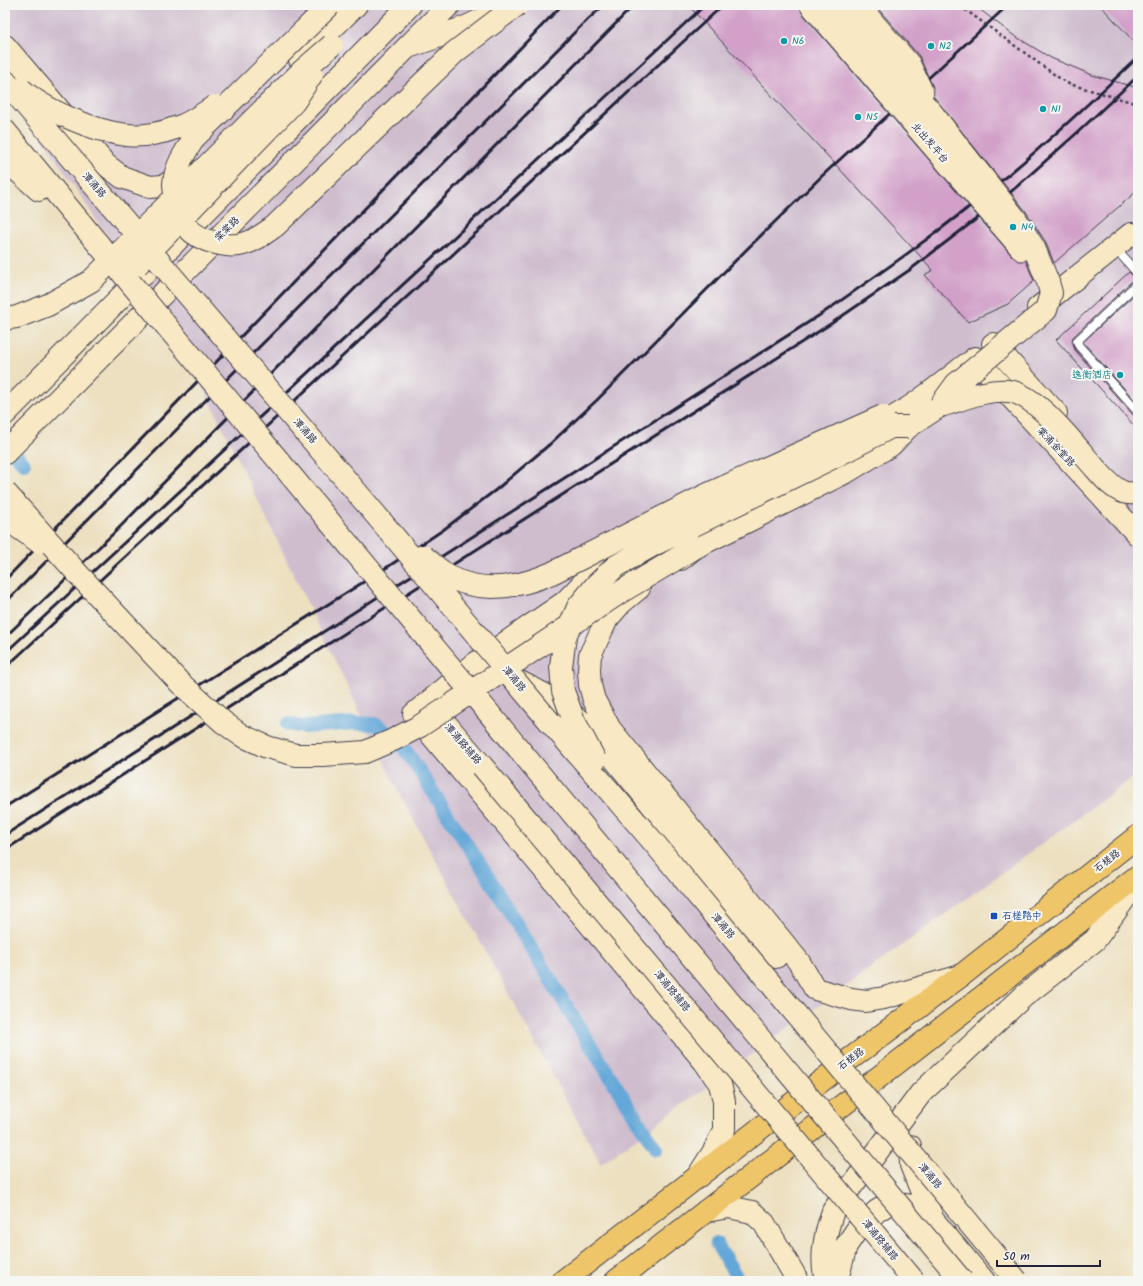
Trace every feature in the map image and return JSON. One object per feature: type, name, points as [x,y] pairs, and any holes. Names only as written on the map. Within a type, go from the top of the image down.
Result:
[{"type":"main road","points":[[330,5],[196,137],[179,162],[174,184],[176,205],[181,219],[193,233],[205,240],[226,245],[242,244],[258,238],[275,226],[455,52],[517,5]]},
{"type":"main road","points":[[59,299],[356,5]]},
{"type":"main road","points":[[5,319],[17,317],[48,305],[91,281],[302,71],[332,45],[372,5]]},
{"type":"main road","points":[[9,410],[410,5]]},
{"type":"main road","name":"棠棠路","points":[[5,453],[449,5]]},
{"type":"main road","points":[[406,48],[479,22],[511,5]]},
{"type":"main road","name":"北出发平台","points":[[811,5],[1048,282]]},
{"type":"main road","name":"北出发平台","points":[[834,5],[932,113],[1015,218],[1034,248],[1051,293],[1046,310],[956,384],[939,396]]},
{"type":"main road","name":"北出发平台","points":[[858,5],[909,64],[932,113]]},
{"type":"main road","points":[[111,307],[137,265],[294,102],[332,45]]},
{"type":"main road","points":[[5,46],[106,165],[122,177],[150,187],[163,186],[179,177],[201,158]]},
{"type":"main road","points":[[5,73],[26,93],[48,108],[99,129],[127,135],[154,134],[179,127],[244,89]]},
{"type":"main road","name":"潭涌路","points":[[5,82],[365,502],[538,708],[655,844],[1017,1281]]},
{"type":"main road","points":[[5,131],[962,1281]]},
{"type":"main road","points":[[5,161],[99,245]]},
{"type":"main road","points":[[5,492],[78,574],[180,683],[223,722],[241,735],[267,747],[296,755],[365,752],[420,726],[620,593],[696,547],[848,471],[891,445],[939,396],[998,351],[1115,248],[1135,238]]},
{"type":"main road","points":[[998,351],[1138,502]]},
{"type":"main road","points":[[581,721],[576,702],[576,671],[582,641],[593,604],[617,578],[691,538],[786,491],[879,440],[958,391],[980,364]]},
{"type":"main road","name":"棠涌金堂路","points":[[980,364],[1138,535]]},
{"type":"main road","points":[[365,502],[423,556],[450,577],[468,584],[494,587],[518,585],[537,580],[706,495],[883,416],[939,396],[1010,391],[1035,403],[1102,476],[1115,487],[1124,493],[1138,493]]},
{"type":"main road","points":[[698,1177],[714,1151],[724,1130],[724,1100],[720,1084],[699,1055],[414,714],[476,663],[565,602],[586,580],[610,560],[720,503],[887,422],[908,409],[939,396]]},
{"type":"main road","points":[[655,844],[592,754],[574,721],[564,691],[561,666],[565,637],[578,607],[597,584],[616,566],[657,543],[840,454],[891,427],[908,427]]},
{"type":"main road","points":[[5,520],[15,525],[50,550],[78,574]]},
{"type":"main road","points":[[696,547],[668,570],[637,590],[621,603],[607,619],[590,655],[590,685],[594,700],[610,728],[799,962],[815,989]]},
{"type":"main road","points":[[476,663],[549,697],[581,721],[786,970],[815,989],[851,999],[866,1001],[884,998],[962,975]]},
{"type":"main road","name":"潭涌路辅路","points":[[428,703],[914,1281]]},
{"type":"main road","name":"石槎路","points":[[563,1281],[842,1065],[962,975],[1138,836]]},
{"type":"main road","points":[[616,1281],[1138,876]]},
{"type":"main road","points":[[826,1281],[823,1268],[825,1233],[833,1211],[921,1094],[1024,996],[1095,940],[1138,880]]},
{"type":"main road","points":[[921,1094],[909,1132],[911,1165],[933,1220]]},
{"type":"main road","points":[[839,1281],[838,1276],[846,1246],[856,1230],[876,1211],[890,1203],[912,1206],[933,1220],[984,1281]]},
{"type":"main road","points":[[706,1212],[729,1207],[752,1212],[764,1223],[798,1281]]},
{"type":"lane","points":[[1115,248],[1138,274]]},
{"type":"lane","points":[[1138,283],[1077,341],[1079,346],[1138,411]]},
{"type":"lane","points":[[1138,289],[1082,341],[1084,349],[1138,411]]},
{"type":"path","points":[[961,5],[963,8],[1066,83],[1138,104]]},
{"type":"shaded area","points":[[5,5],[1138,5],[1138,774],[601,1164],[397,789],[192,364],[5,82]]},
{"type":"building","points":[[688,5],[799,5],[802,13],[1013,257],[1018,261],[1026,261],[1034,281],[1008,304],[968,322],[925,275],[933,270]]},
{"type":"building","points":[[875,5],[974,5],[1013,35],[1051,58],[1092,75],[1138,88],[1138,190],[1054,263],[1045,241],[1025,210],[933,96],[933,87],[919,56]]},
{"type":"building","points":[[1100,5],[1138,5],[1138,46]]},
{"type":"building","points":[[1129,272],[1135,278],[1073,337],[1072,340],[1075,350],[1134,416],[1138,417],[1138,430],[1056,340]]},
{"type":"building","name":"逸衡酒店","points":[[1138,291],[1138,404],[1083,342]]},
{"type":"waterway","points":[[5,443],[24,464]]},
{"type":"waterway","points":[[288,724],[303,727],[356,723],[375,724],[396,738],[411,758],[488,877],[587,1040],[656,1149]]},
{"type":"waterway","points":[[716,1243],[739,1281]]},
{"type":"railway","points":[[5,580],[562,5]]},
{"type":"railway","points":[[5,603],[199,407],[583,24],[604,5]]},
{"type":"railway","points":[[5,637],[116,531],[634,5]]},
{"type":"railway","points":[[5,653],[705,5]]},
{"type":"railway","points":[[5,668],[723,5]]},
{"type":"railway","points":[[5,807],[389,566],[443,530],[497,489],[550,444],[597,400],[823,175],[1008,5]]},
{"type":"railway","points":[[5,835],[823,313],[911,251],[975,202],[1050,139],[1138,57]]},
{"type":"railway","points":[[5,850],[832,323],[911,269],[1005,197],[1138,76]]},
{"type":"place","name":"N6","points":[[784,41]]},
{"type":"place","name":"N2","points":[[931,46]]},
{"type":"place","name":"N1","points":[[1043,109]]},
{"type":"place","name":"N5","points":[[858,117]]},
{"type":"place","name":"N4","points":[[1013,227]]},
{"type":"place","name":"逸衡酒店","points":[[1120,375]]},
{"type":"place","name":"石槎路中","points":[[994,916]]}]
